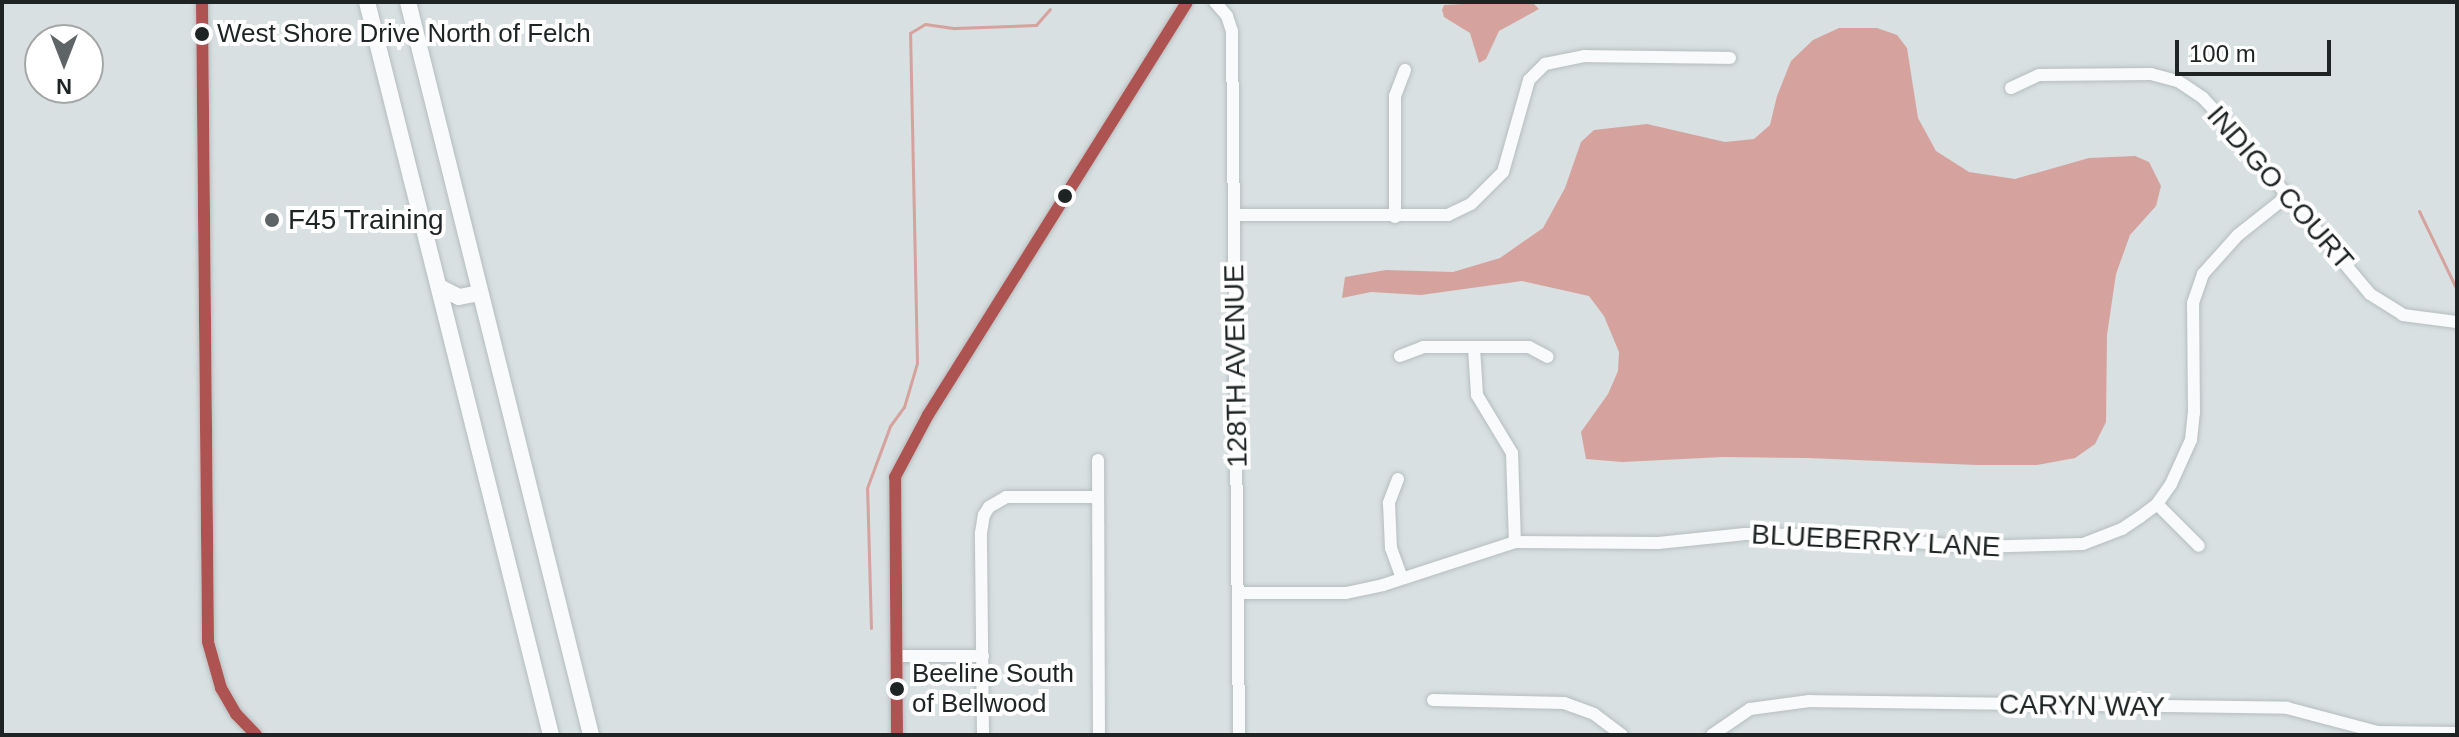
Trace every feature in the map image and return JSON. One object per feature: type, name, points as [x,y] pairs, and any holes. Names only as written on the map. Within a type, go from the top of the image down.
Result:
[{"type":"highway","points":[[367,2],[551,735]]},
{"type":"highway","points":[[408,2],[591,735]]},
{"type":"highway","points":[[439,287],[459,297],[480,293]]},
{"type":"street","points":[[202,2],[208,642],[215,674],[225,696],[236,714],[256,735]]},
{"type":"street","points":[[897,735],[895,477],[928,415],[1187,2]]},
{"type":"street","name":"128TH AVENUE","points":[[1215,2],[1227,16],[1232,31],[1239,735]]},
{"type":"street","points":[[1235,215],[1448,215],[1471,204],[1485,192],[1506,163],[1529,80],[1554,59],[1585,56],[1730,58]]},
{"type":"street","points":[[1395,217],[1395,96],[1405,70]]},
{"type":"street","name":"INDIGO COURT","points":[[2011,88],[2039,75],[2151,74],[2178,81],[2203,98],[2227,124],[2286,197],[2377,300],[2403,315],[2452,322]]},
{"type":"street","name":"BLUEBERRY LANE","points":[[1238,593],[1346,593],[1515,542],[1658,543],[1745,534],[1846,536],[1944,546],[2067,547],[2122,529],[2157,504],[2171,484],[2191,440],[2193,303],[2203,274],[2238,235],[2286,197]]},
{"type":"street","points":[[1400,356],[1423,347],[1529,347],[1548,357]]},
{"type":"street","points":[[1474,348],[1477,395],[1512,453],[1515,542]]},
{"type":"street","points":[[1098,460],[1099,735]]},
{"type":"street","points":[[1398,479],[1389,503],[1391,548],[1402,578]]},
{"type":"street","points":[[983,735],[981,533],[989,507],[1016,496],[1098,497]]},
{"type":"street","points":[[2157,504],[2199,546]]},
{"type":"street","points":[[896,656],[983,656]]},
{"type":"street","points":[[1433,700],[1564,703],[1594,714],[1622,735]]},
{"type":"street","name":"CARYN WAY","points":[[1712,735],[1750,709],[1809,701],[2287,708],[2378,732],[2457,733]]},
{"type":"shaded area","points":[[1534,4],[1539,9],[1499,31],[1486,59],[1479,63],[1470,33],[1444,17],[1442,10],[1444,5]]},
{"type":"shaded area","points":[[1839,28],[1877,28],[1897,35],[1907,48],[1918,118],[1936,151],[1969,172],[2015,179],[2089,158],[2135,156],[2149,162],[2161,186],[2156,206],[2130,235],[2116,274],[2107,335],[2106,422],[2095,444],[2075,458],[2037,465],[1808,458],[1723,457],[1622,462],[1586,459],[1581,432],[1608,394],[1618,371],[1619,352],[1604,316],[1589,296],[1522,281],[1421,295],[1371,292],[1342,298],[1345,277],[1386,270],[1453,272],[1500,258],[1543,228],[1565,188],[1581,142],[1594,130],[1647,124],[1725,142],[1754,139],[1770,125],[1791,61],[1813,40]]},
{"type":"waterway","points":[[871,628],[867,488],[890,426],[904,407],[917,363],[910,33],[925,24],[955,28],[1036,25],[1050,9]]},
{"type":"waterway","points":[[2419,211],[2457,290]]},
{"type":"transit line","points":[[202,2],[208,642],[221,688],[236,714],[256,735]]},
{"type":"transit line","points":[[897,735],[895,477],[928,415],[1187,2]]},
{"type":"place","name":"West Shore Drive North of Felch","points":[[202,34]]},
{"type":"place","name":"F45 Training","points":[[272,220]]},
{"type":"place","name":"Beeline South of Bellwood","points":[[897,689]]}]
